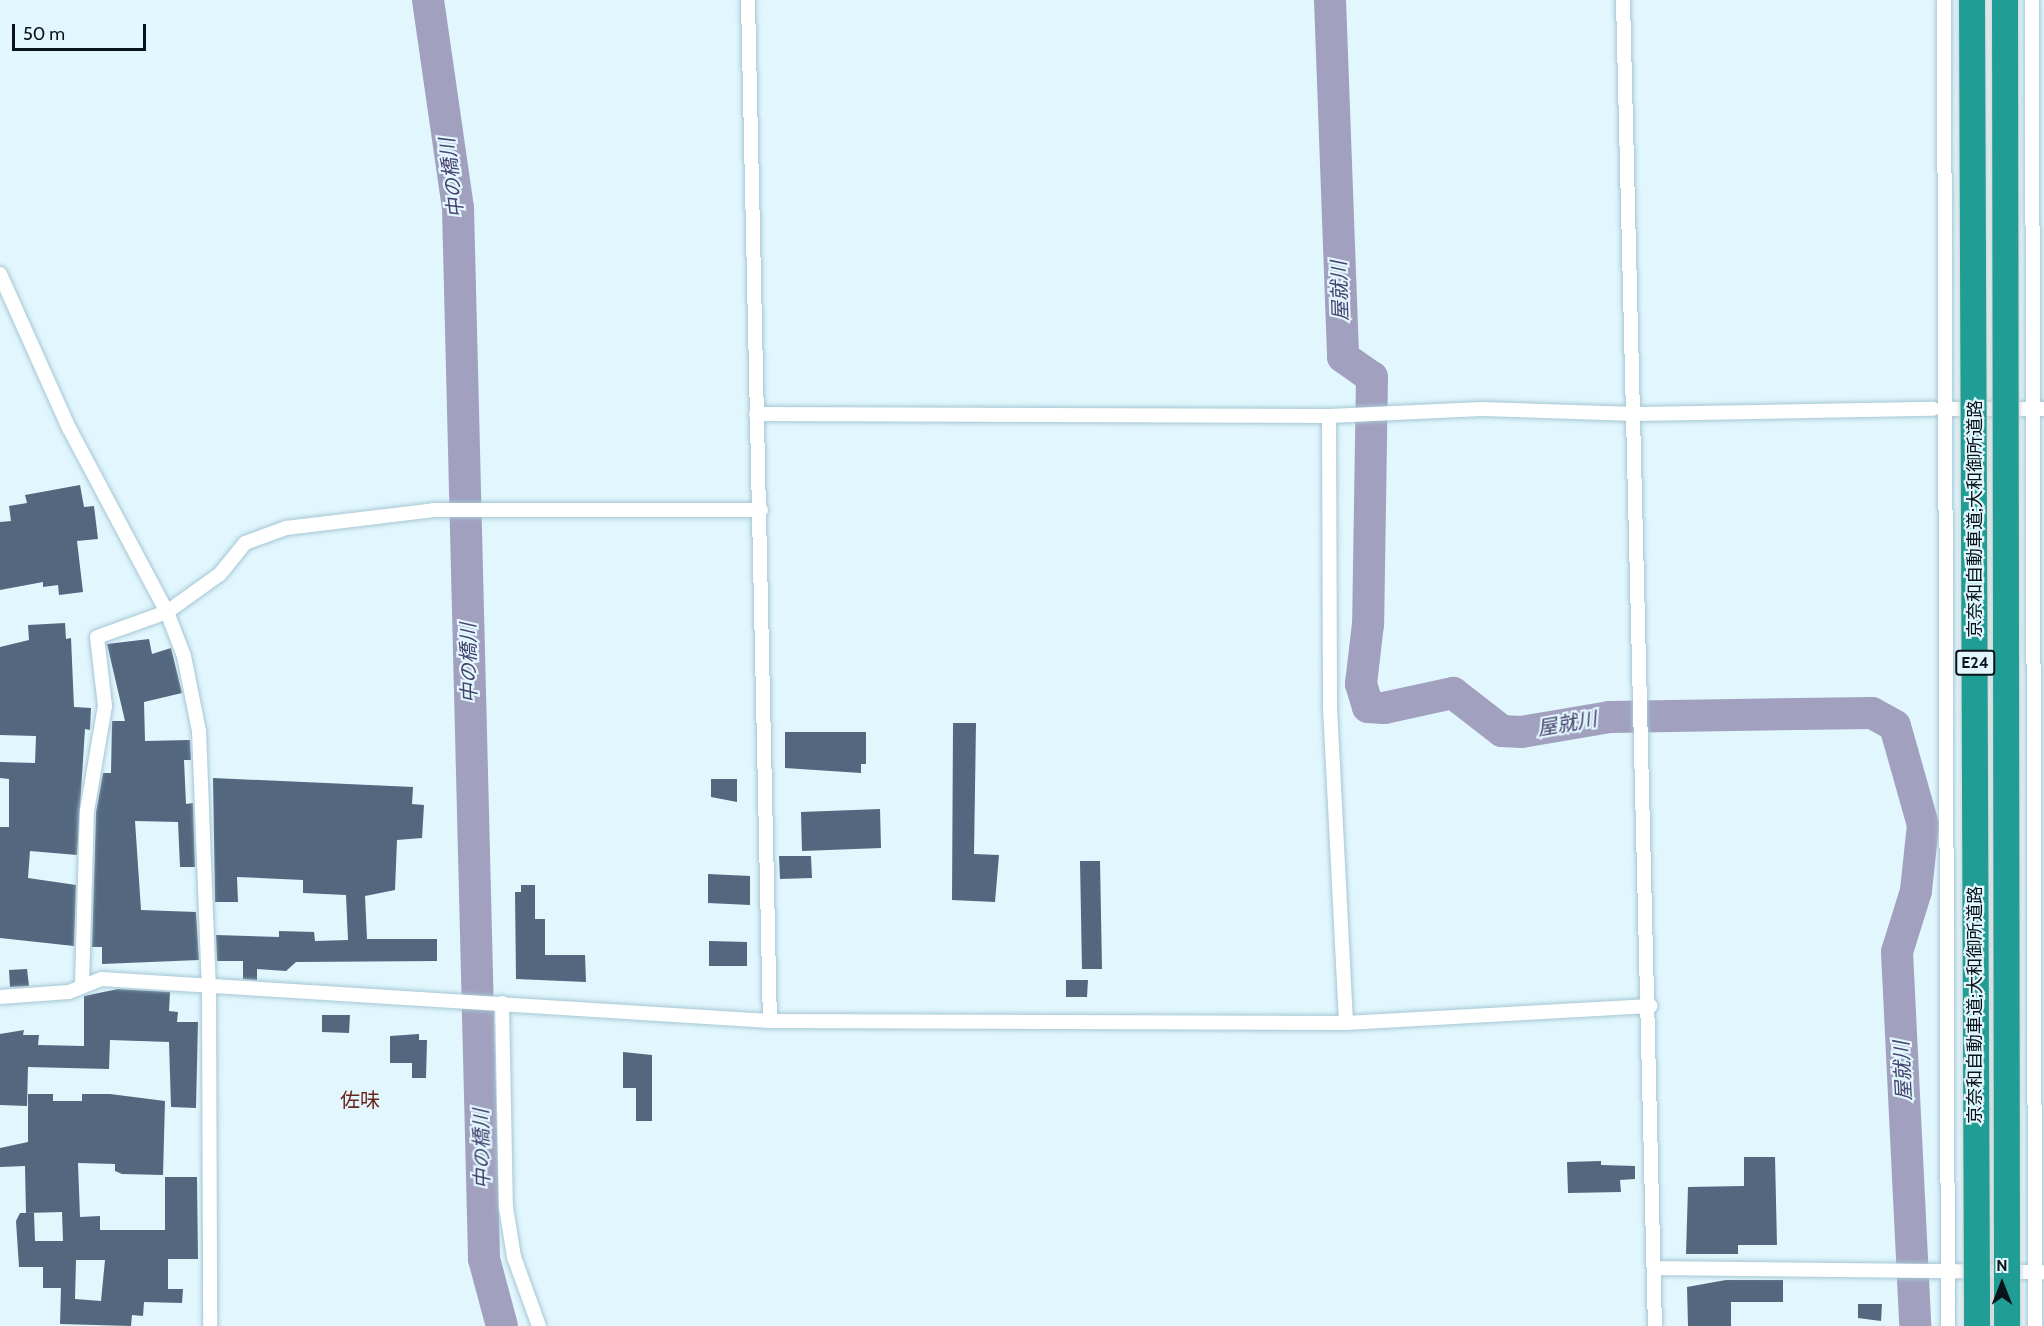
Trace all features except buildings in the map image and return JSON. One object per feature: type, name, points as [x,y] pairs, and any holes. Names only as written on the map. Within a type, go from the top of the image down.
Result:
[{"type":"highway","name":"京奈和自動車道;大和御所道路","points":[[1972,0],[1977,1326]]},
{"type":"highway","name":"京奈和自動車道;大和御所道路","points":[[2005,0],[2007,1326]]},
{"type":"street","points":[[748,0],[756,414],[761,510],[770,1021]]},
{"type":"street","points":[[1623,0],[1651,1006],[1655,1326]]},
{"type":"street","points":[[1944,0],[1940,409],[1948,1326]]},
{"type":"street","points":[[2032,0],[2038,409],[2039,1272],[2035,1326]]},
{"type":"street","points":[[0,274],[69,428],[166,612],[184,656],[199,731],[209,989],[210,1326]]},
{"type":"street","points":[[756,414],[1329,417],[1357,411],[1636,414],[2038,409]]},
{"type":"street","points":[[1329,417],[1330,707],[1346,1023]]},
{"type":"street","points":[[82,985],[87,812],[105,706],[97,637],[166,612],[220,574],[245,543],[286,528],[434,510],[761,510]]},
{"type":"street","points":[[0,997],[69,992],[82,985],[102,980],[209,989],[447,999],[770,1021],[1346,1023],[1651,1006]]},
{"type":"street","points":[[502,1003],[506,1207],[514,1257],[539,1326]]},
{"type":"street","points":[[1655,1268],[2039,1272]]},
{"type":"waterway","name":"中の橋川","points":[[428,0],[458,208],[484,1259],[502,1326]]},
{"type":"waterway","name":"屋就川","points":[[1330,0],[1343,357],[1372,377],[1368,624],[1361,684],[1368,707],[1384,708],[1453,693],[1502,731],[1521,732],[1610,717],[1872,713],[1895,726],[1923,825],[1916,891],[1897,952],[1915,1326]]},
{"type":"district","name":"佐味","points":[[360,1100]]}]
